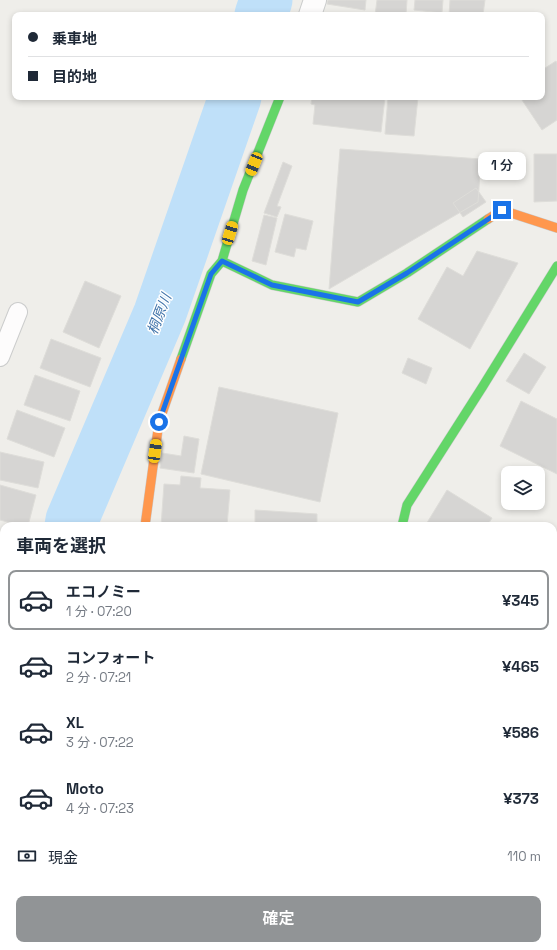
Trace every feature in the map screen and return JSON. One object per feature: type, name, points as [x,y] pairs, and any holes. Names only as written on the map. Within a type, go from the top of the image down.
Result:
[{"type":"street","points":[[311,12],[315,0]]},
{"type":"street","points":[[146,522],[159,422],[211,274],[222,261],[243,190],[279,100]]},
{"type":"street","points":[[222,261],[272,285],[358,302],[407,273],[502,210],[557,228]]},
{"type":"street","points":[[403,522],[407,505],[557,266]]},
{"type":"lane","points":[[0,357],[18,312]]},
{"type":"building","points":[[328,0],[366,0],[365,10],[327,4]]},
{"type":"building","points":[[377,0],[407,0],[406,12],[375,12]]},
{"type":"building","points":[[415,0],[443,0],[442,12],[414,10]]},
{"type":"building","points":[[450,0],[485,0],[483,12],[449,12]]},
{"type":"building","points":[[556,61],[557,120],[542,130],[522,100],[545,100],[545,68]]},
{"type":"building","points":[[312,100],[385,100],[381,132],[313,124],[315,105],[311,104]]},
{"type":"building","points":[[388,100],[418,100],[414,136],[385,134]]},
{"type":"building","points":[[340,149],[481,159],[478,202],[329,289]]},
{"type":"building","points":[[534,154],[557,154],[557,201],[534,202]]},
{"type":"building","points":[[283,162],[292,166],[277,206],[281,207],[277,217],[264,213]]},
{"type":"building","points":[[476,188],[486,202],[463,217],[453,203]]},
{"type":"building","points":[[285,214],[313,221],[306,250],[296,248],[294,257],[275,252]]},
{"type":"building","points":[[264,215],[277,218],[266,265],[252,261]]},
{"type":"building","points":[[477,251],[518,263],[470,349],[418,319],[447,267],[463,276]]},
{"type":"building","points":[[85,281],[121,296],[99,348],[63,332]]},
{"type":"building","points":[[51,339],[101,358],[90,387],[40,368]]},
{"type":"building","points":[[524,353],[546,367],[529,394],[506,381]]},
{"type":"building","points":[[408,358],[432,368],[426,384],[402,373]]},
{"type":"building","points":[[35,375],[80,391],[70,421],[24,405]]},
{"type":"building","points":[[219,387],[338,413],[320,502],[201,474]]},
{"type":"building","points":[[521,401],[557,419],[557,474],[545,468],[545,466],[541,466],[500,446]]},
{"type":"building","points":[[17,410],[65,428],[54,457],[7,439]]},
{"type":"building","points":[[184,436],[199,439],[194,473],[160,468],[162,453],[181,456]]},
{"type":"building","points":[[0,452],[44,462],[38,488],[0,480]]},
{"type":"building","points":[[181,476],[201,478],[200,488],[230,490],[227,522],[161,522],[164,484],[180,485]]},
{"type":"building","points":[[0,485],[36,495],[29,522],[7,522],[0,520]]},
{"type":"building","points":[[447,490],[492,518],[490,522],[427,522]]},
{"type":"building","points":[[255,510],[317,514],[317,522],[255,522]]},
{"type":"waterway","name":"桐原川","points":[[262,12],[266,0]]},
{"type":"waterway","name":"桐原川","points":[[72,522],[160,313],[234,100]]},
{"type":"traffic: fast","points":[[181,359],[211,274],[222,261],[243,190],[279,100]]},
{"type":"traffic: fast","points":[[222,261],[272,285],[358,302],[407,273],[488,219]]},
{"type":"traffic: fast","points":[[403,522],[407,505],[557,266]]},
{"type":"traffic: slow","points":[[488,219],[502,210],[557,228]]},
{"type":"traffic: slow","points":[[146,522],[159,422],[181,359]]},
{"type":"route","points":[[159,422],[211,274],[222,261],[272,285],[358,302],[407,273],[502,210]]}]
